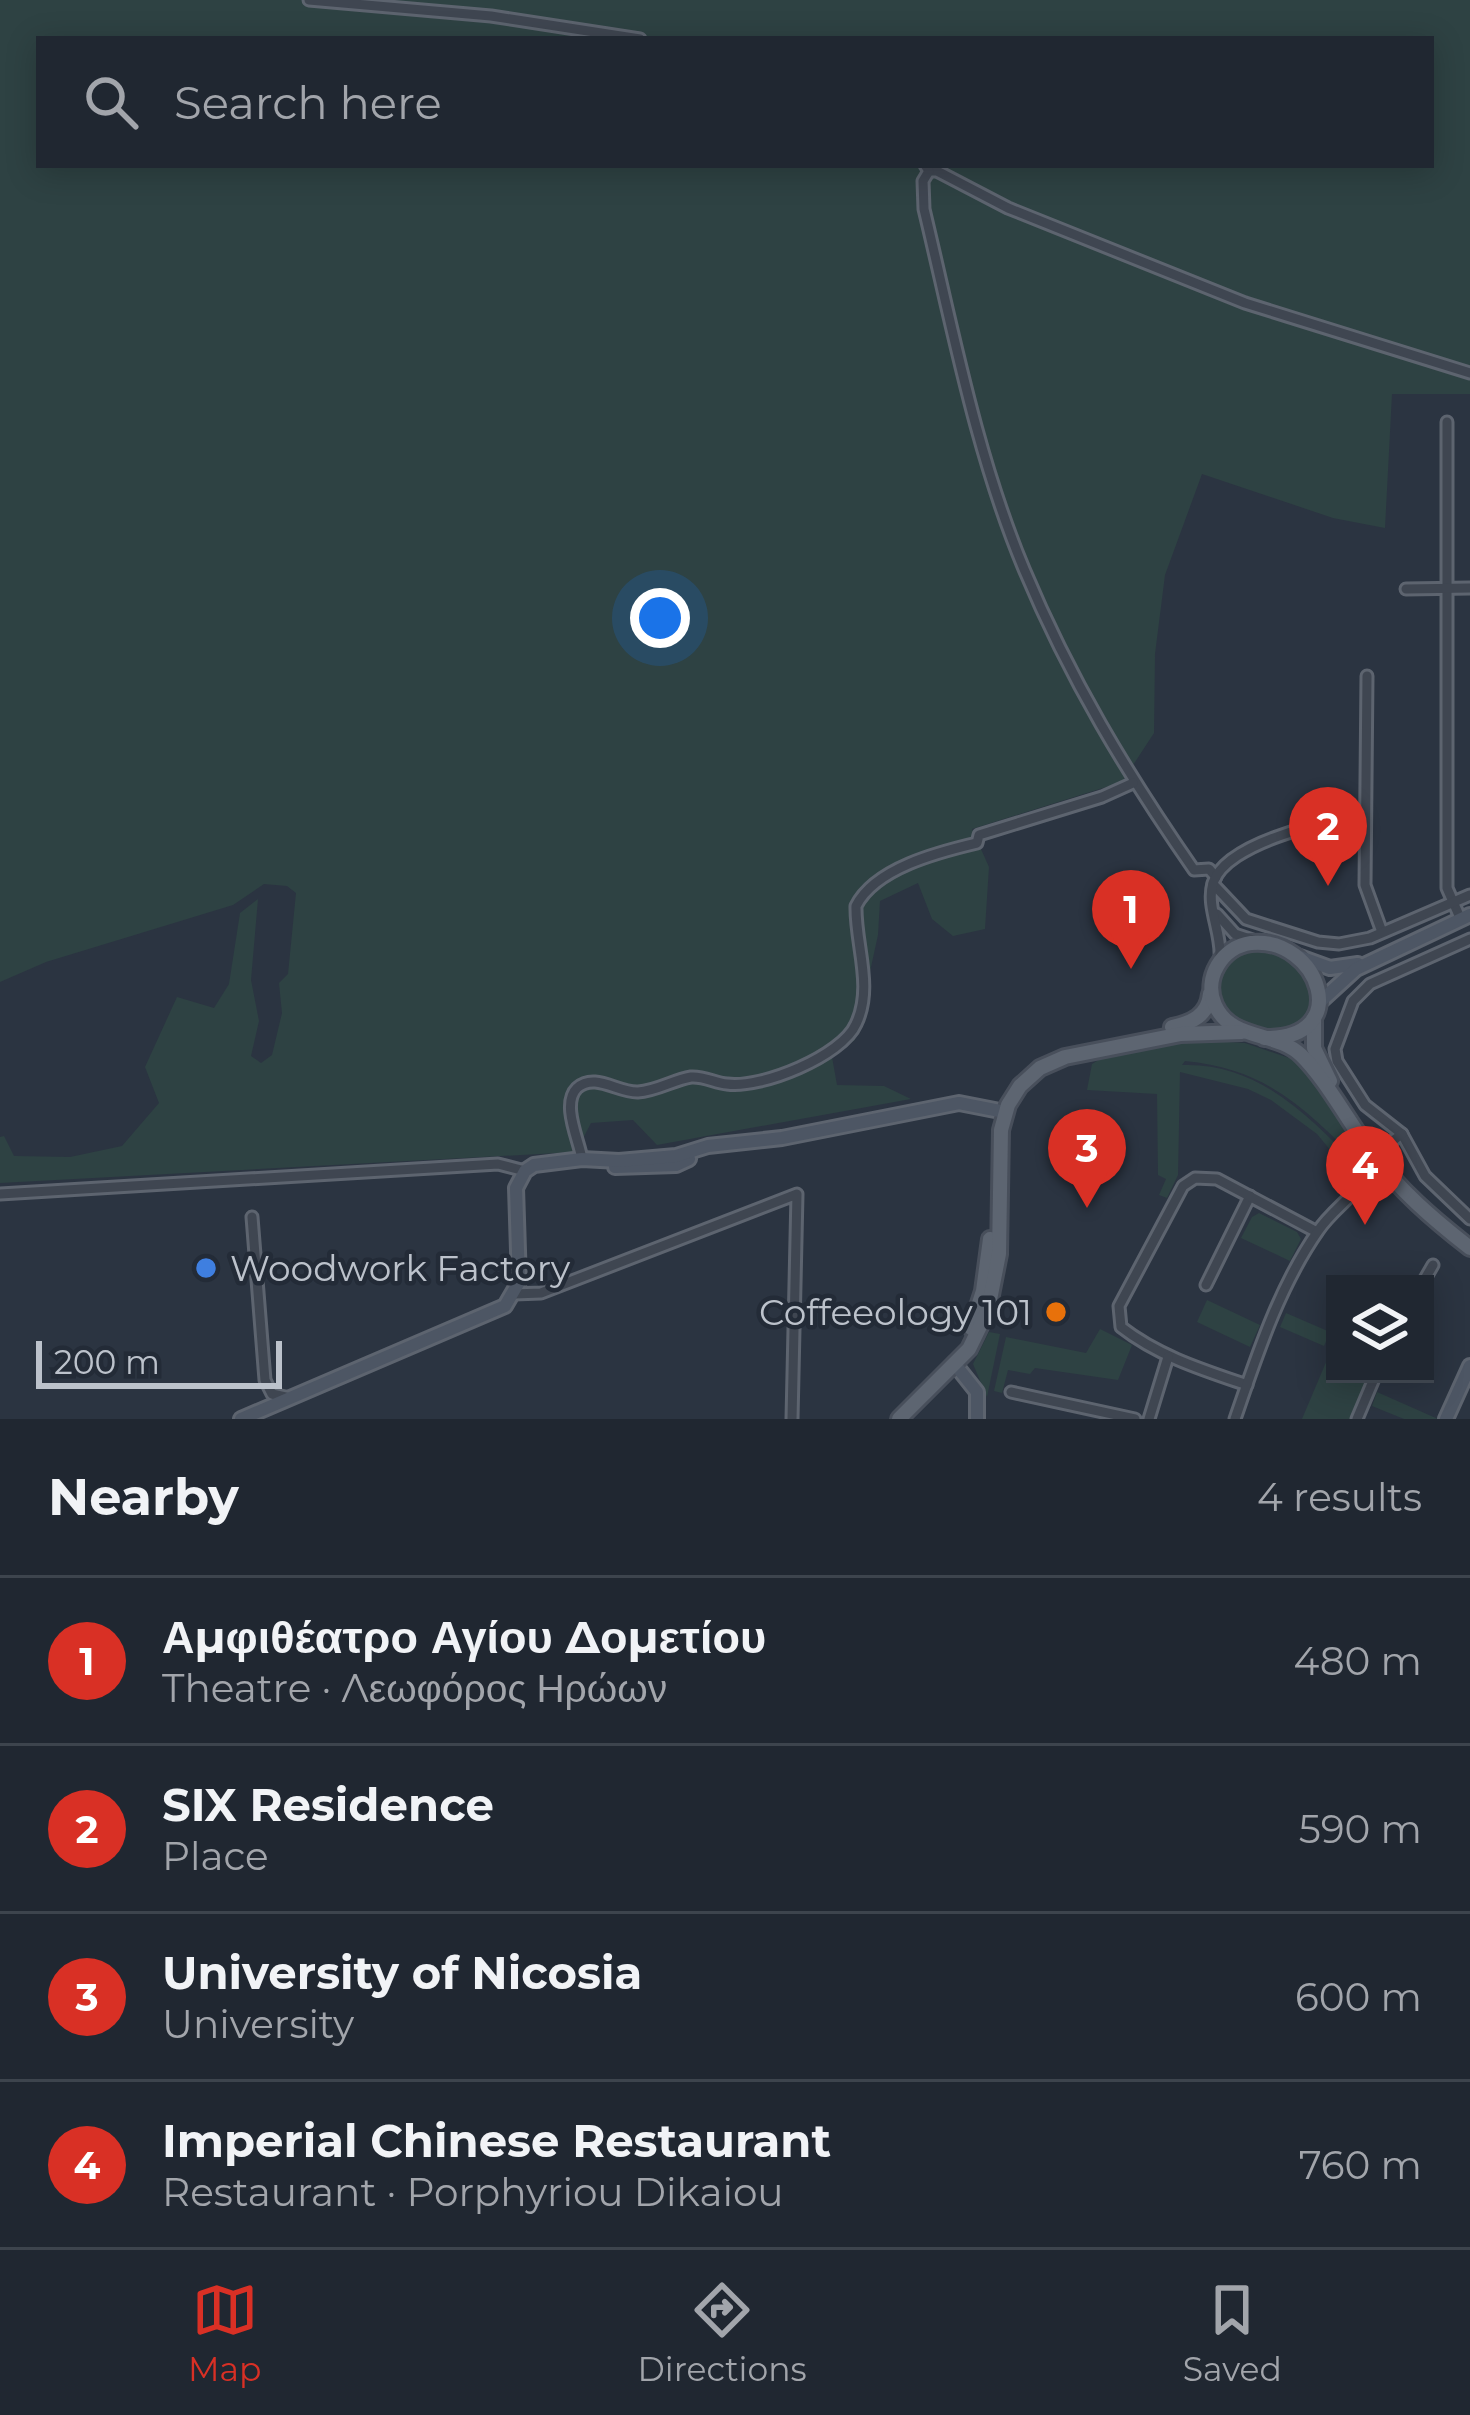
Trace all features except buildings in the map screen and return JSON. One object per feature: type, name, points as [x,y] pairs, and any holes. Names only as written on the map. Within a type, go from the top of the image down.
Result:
[{"type":"main road","points":[[898,1419],[956,1362],[986,1278],[992,1141],[1001,1111],[1023,1071],[1046,1054],[1073,1046],[1182,1025],[1207,1009],[1220,962],[1242,945],[1264,944],[1291,953],[1314,977],[1321,1000],[1314,1018],[1317,1059],[1403,1192],[1470,1248]]},
{"type":"main road","points":[[1211,987],[1219,1012],[1232,1025],[1300,1054],[1377,1154],[1470,1238]]},
{"type":"main road","points":[[1001,1111],[1020,1086],[1058,1059],[1197,1031],[1295,1034],[1314,1018]]},
{"type":"street","points":[[308,0],[490,16],[620,36]]},
{"type":"street","points":[[487,0],[490,16]]},
{"type":"street","points":[[1470,373],[1245,303],[1008,208],[927,168],[923,209],[971,411],[995,488],[1038,600],[1106,740],[1194,870],[1208,869],[1246,919],[1339,944],[1357,942],[1470,896]]},
{"type":"street","points":[[1321,1000],[1371,961],[1466,917],[1452,904],[1448,889],[1447,422]]},
{"type":"street","points":[[1406,589],[1470,588]]},
{"type":"street","points":[[1366,676],[1365,886],[1382,932]]},
{"type":"street","points":[[574,1160],[570,1100],[586,1083],[597,1081],[634,1093],[698,1077],[730,1085],[816,1059],[848,1038],[862,1001],[856,906],[873,884],[927,857],[977,843],[979,835],[1133,783]]},
{"type":"street","points":[[1220,962],[1215,880],[1230,863],[1279,836],[1330,820],[1364,818]]},
{"type":"street","points":[[1214,910],[1235,934],[1264,944]]},
{"type":"street","points":[[1470,939],[1370,984],[1353,1000],[1336,1044],[1337,1061],[1365,1106],[1402,1134],[1425,1176],[1470,1219]]},
{"type":"street","points":[[1291,953],[1330,968],[1371,961]]},
{"type":"street","points":[[241,1419],[499,1311],[514,1294],[520,1269],[515,1195],[525,1171],[541,1162],[574,1160],[631,1170],[676,1165],[718,1147],[959,1103],[1001,1111]]},
{"type":"street","points":[[1235,1419],[1269,1327],[1317,1232],[1364,1180],[1377,1154],[1402,1134]]},
{"type":"street","points":[[0,1194],[498,1164],[525,1171]]},
{"type":"street","points":[[1246,1385],[1168,1357],[1125,1330],[1119,1306],[1188,1181],[1210,1177],[1317,1232]]},
{"type":"street","points":[[1364,1180],[1380,1178],[1403,1192]]},
{"type":"street","points":[[514,1294],[541,1293],[797,1194],[792,1419]]},
{"type":"street","points":[[1206,1285],[1250,1196]]},
{"type":"street","points":[[252,1217],[265,1380],[272,1394],[290,1398]]},
{"type":"street","points":[[1426,1275],[1432,1265]]},
{"type":"street","points":[[796,1303],[812,1304]]},
{"type":"street","points":[[1149,1419],[1168,1357]]},
{"type":"street","points":[[956,1362],[977,1392],[977,1419]]},
{"type":"street","points":[[1446,1419],[1470,1366]]},
{"type":"street","points":[[1357,1419],[1372,1383]]},
{"type":"street","points":[[1012,1392],[1135,1419]]},
{"type":"green space","points":[[0,0],[1470,0],[1470,394],[1392,394],[1385,528],[1333,518],[1202,474],[1165,575],[1155,654],[1154,733],[1122,782],[972,829],[989,867],[985,929],[953,936],[932,919],[918,883],[880,901],[878,935],[855,1040],[832,1057],[837,1085],[884,1086],[911,1099],[657,1145],[633,1120],[591,1123],[576,1152],[0,1183],[0,1137],[4,1136],[14,1156],[70,1157],[122,1146],[159,1103],[145,1067],[177,997],[214,1008],[229,984],[240,913],[258,899],[251,980],[259,1021],[251,1056],[261,1063],[272,1055],[282,1013],[279,983],[288,974],[296,893],[287,886],[264,884],[233,905],[46,962],[0,982]]},
{"type":"green space","points":[[1251,951],[1279,956],[1299,968],[1310,983],[1309,1015],[1297,1026],[1279,1031],[1254,1028],[1226,1010],[1218,991],[1220,975],[1229,963]]},
{"type":"green space","points":[[1194,1040],[1245,1043],[1295,1060],[1365,1153],[1365,1168],[1286,1096],[1241,1073],[1185,1061],[1182,1065],[1235,1073],[1280,1096],[1358,1167],[1351,1175],[1317,1134],[1271,1100],[1248,1089],[1180,1072],[1178,1175],[1167,1198],[1159,1195],[1166,1179],[1158,1175],[1157,1094],[1087,1090],[1092,1064],[1105,1056]]},
{"type":"green space","points":[[1259,1213],[1297,1232],[1301,1239],[1290,1261],[1241,1238]]},
{"type":"green space","points":[[1207,1300],[1260,1325],[1250,1347],[1197,1322]]},
{"type":"green space","points":[[1286,1313],[1326,1330],[1326,1341],[1324,1346],[1280,1327]]},
{"type":"green space","points":[[1100,1329],[1132,1345],[1118,1380],[1035,1368],[1030,1374],[1008,1370],[1002,1393],[994,1391],[1006,1337],[1086,1353]]},
{"type":"green space","points":[[989,1332],[1000,1334],[987,1397],[973,1364]]},
{"type":"green space","points":[[1326,1362],[1326,1383],[1368,1383],[1353,1419],[1302,1419]]},
{"type":"green space","points":[[1377,1392],[1438,1419],[1404,1419],[1372,1406]]},
{"type":"place","name":"SIX Residence","points":[[1328,886]]},
{"type":"place","name":"Αμφιθέατρο Αγίου Δομετίου","points":[[1131,969]]},
{"type":"place","name":"University of Nicosia","points":[[1087,1208]]},
{"type":"place","name":"Imperial Chinese Restaurant","points":[[1365,1225]]},
{"type":"place","name":"Woodwork Factory","points":[[206,1268]]},
{"type":"place","name":"Coffeeology 101","points":[[1056,1312]]}]
